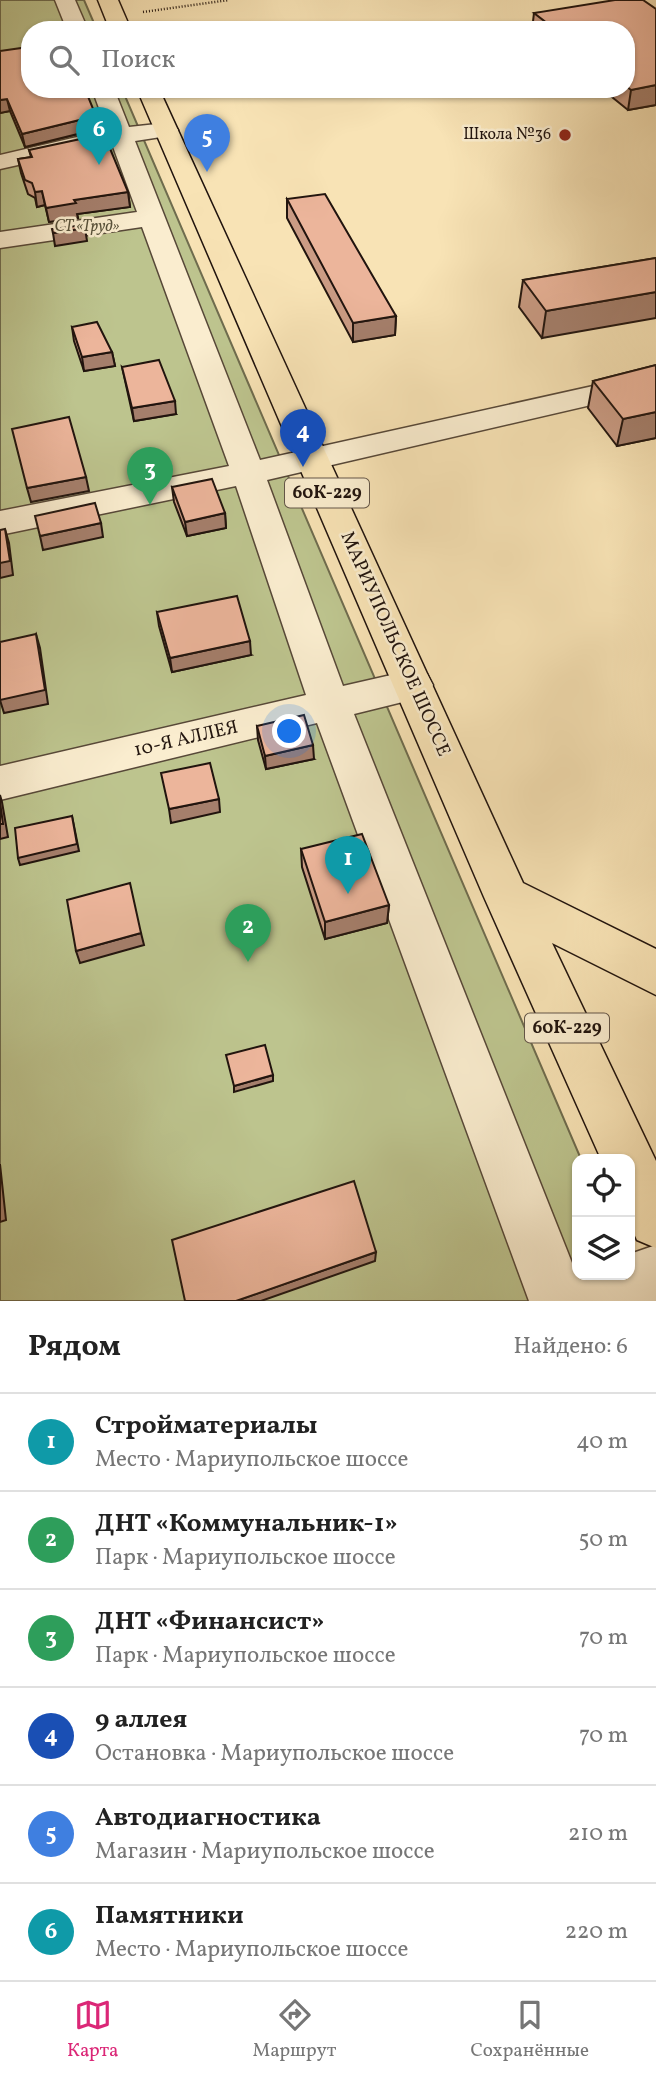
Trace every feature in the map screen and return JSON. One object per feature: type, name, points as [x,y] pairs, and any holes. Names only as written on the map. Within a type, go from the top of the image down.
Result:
[{"type":"main road","points":[[108,0],[117,21]]},
{"type":"main road","name":"МАРИУПОЛЬСКОЕ ШОССЕ","points":[[152,98],[507,897],[625,1154]]},
{"type":"main road","points":[[507,897],[656,973]]},
{"type":"main road","name":"МАРИУПОЛЬСКОЕ ШОССЕ","points":[[635,1175],[656,1221]]},
{"type":"lane","points":[[65,0],[74,21]]},
{"type":"lane","points":[[107,98],[248,473],[330,705],[558,1301]]},
{"type":"lane","points":[[0,162],[123,135],[166,130]]},
{"type":"lane","points":[[0,240],[153,218]]},
{"type":"lane","points":[[0,523],[313,460],[656,380]]},
{"type":"lane","name":"10-Я АЛЛЕЯ","points":[[0,783],[413,685]]},
{"type":"lane","points":[[578,1301],[656,1272]]},
{"type":"path","points":[[138,12],[229,0]]},
{"type":"green space","name":"СТ «Труд»","points":[[0,0],[84,0],[93,21],[21,21],[21,98],[126,98],[579,1154],[572,1154],[572,1280],[633,1280],[642,1301],[0,1301]]},
{"type":"building","points":[[615,0],[643,0],[656,9],[656,85],[635,89],[635,21],[544,21],[534,13]]},
{"type":"building","points":[[21,48],[21,98],[89,98],[96,116],[22,134],[7,99],[0,100],[0,51]]},
{"type":"building","points":[[104,134],[128,192],[74,200],[76,203],[46,208],[42,191],[35,192],[32,183],[25,180],[18,159],[32,157],[29,150]]},
{"type":"building","points":[[325,194],[396,316],[353,323],[287,199]]},
{"type":"building","points":[[84,225],[85,228],[53,233],[52,229]]},
{"type":"building","points":[[656,258],[656,292],[546,311],[523,280]]},
{"type":"building","points":[[97,322],[112,352],[82,357],[72,327]]},
{"type":"building","points":[[159,360],[175,401],[132,408],[122,367]]},
{"type":"building","points":[[656,365],[656,412],[623,419],[593,381]]},
{"type":"building","points":[[69,417],[86,477],[27,488],[12,429]]},
{"type":"building","points":[[212,479],[225,513],[185,522],[172,487]]},
{"type":"building","points":[[95,503],[101,523],[40,536],[35,516]]},
{"type":"building","points":[[5,529],[10,561],[0,563],[0,530]]},
{"type":"building","points":[[237,596],[250,641],[170,658],[157,612]]},
{"type":"building","points":[[36,634],[45,690],[0,700],[0,642]]},
{"type":"building","points":[[304,715],[313,745],[265,756],[257,726]]},
{"type":"building","points":[[210,763],[219,799],[169,809],[161,773]]},
{"type":"building","points":[[0,802],[3,824],[0,824]]},
{"type":"building","points":[[72,816],[77,844],[18,858],[15,828]]},
{"type":"building","points":[[362,834],[389,905],[325,922],[301,849]]},
{"type":"building","points":[[130,883],[141,933],[76,951],[67,900]]},
{"type":"building","points":[[265,1045],[273,1075],[234,1086],[226,1055]]},
{"type":"building","points":[[354,1181],[376,1252],[236,1301],[185,1301],[172,1240]]},
{"type":"place","name":"Школа №36","points":[[565,135]]},
{"type":"place","name":"Памятники","points":[[99,165]]},
{"type":"place","name":"Автодиагностика","points":[[207,172]]},
{"type":"place","name":"9 аллея","points":[[303,467]]},
{"type":"place","name":"ДНТ «Финансист»","points":[[150,505]]},
{"type":"place","name":"Стройматериалы","points":[[348,894]]},
{"type":"place","name":"ДНТ «Коммунальник-1»","points":[[248,962]]}]
